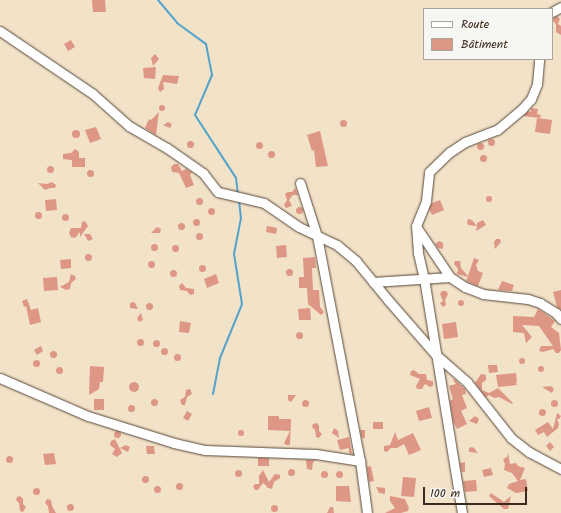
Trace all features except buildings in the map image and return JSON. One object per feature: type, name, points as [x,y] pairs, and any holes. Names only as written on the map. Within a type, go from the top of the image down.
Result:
[{"type":"street","points":[[0,31],[93,94],[129,126],[167,148],[203,173],[218,192],[264,203],[299,227],[337,245],[356,260],[373,282],[436,354],[467,382],[511,438],[529,452],[561,469]]},
{"type":"street","points":[[462,513],[424,279],[418,252],[416,226],[426,201],[429,172],[450,152],[465,142],[497,130],[522,109],[531,99],[537,84],[539,60]]},
{"type":"street","points":[[300,183],[317,236],[360,461],[368,513]]},
{"type":"street","points":[[416,226],[450,277],[465,287],[483,294],[528,299],[540,303],[556,313],[561,319]]},
{"type":"street","points":[[373,282],[450,277]]},
{"type":"street","points":[[0,378],[88,416],[204,450],[316,454],[360,461]]},
{"type":"waterway","points":[[158,0],[177,23],[206,44],[212,75],[195,115],[236,178],[238,195]]},
{"type":"waterway","points":[[213,394],[220,358],[242,304],[234,254],[241,219],[239,199]]}]
